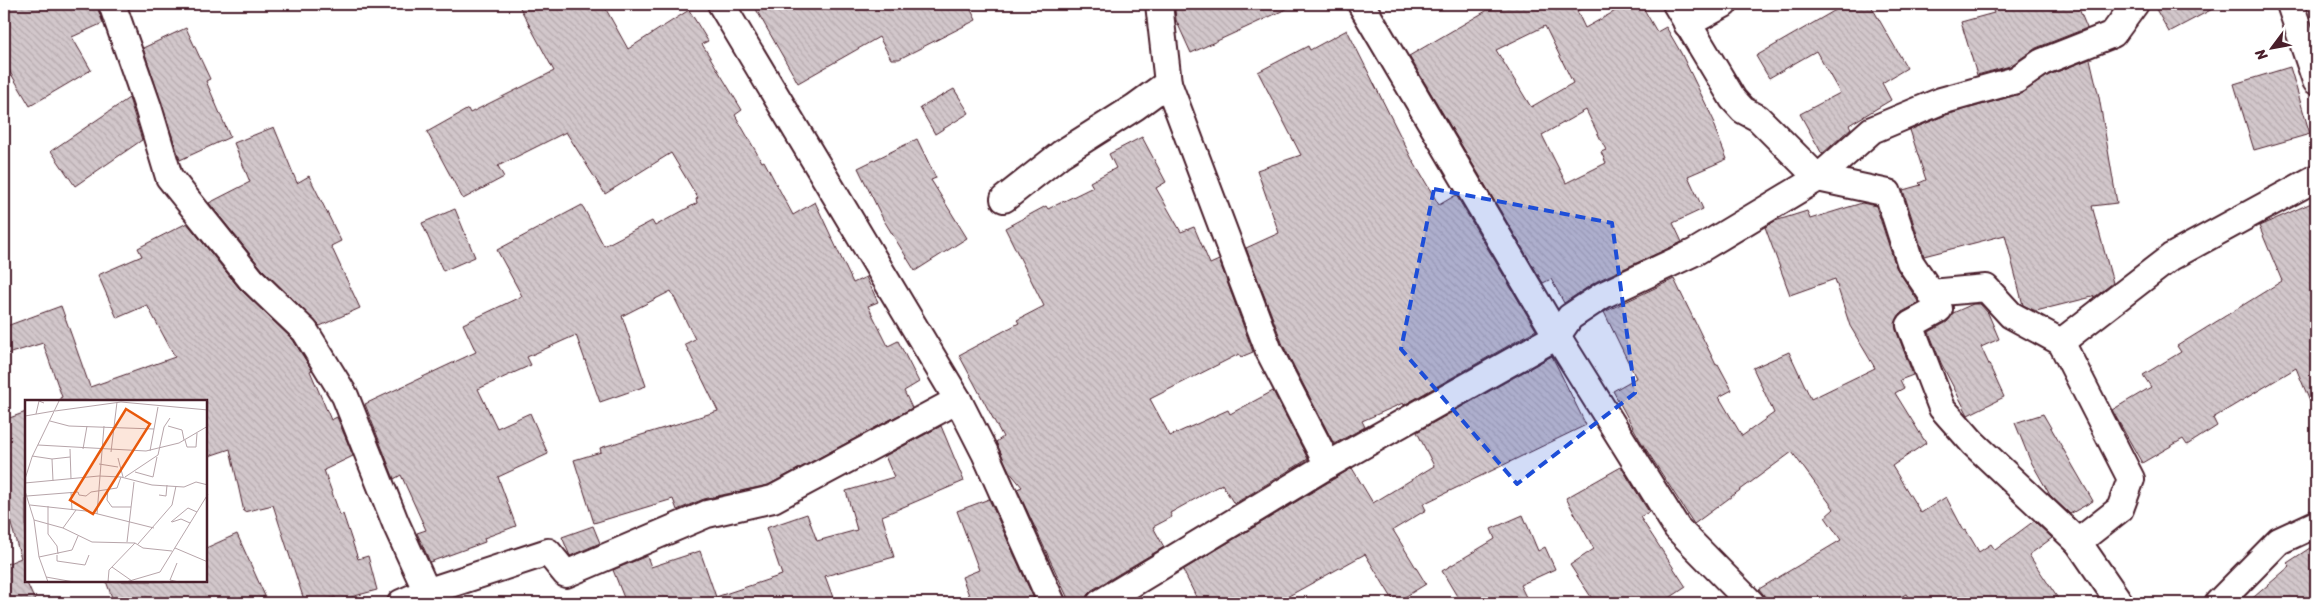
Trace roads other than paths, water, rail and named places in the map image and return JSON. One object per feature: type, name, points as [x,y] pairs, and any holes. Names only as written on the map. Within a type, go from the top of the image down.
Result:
[{"type":"street","points":[[112,4],[148,107],[169,177],[251,279],[305,332],[345,396],[429,598]]},
{"type":"street","points":[[721,4],[958,400],[985,453],[1052,603]]},
{"type":"street","points":[[1159,4],[1168,83],[1269,351],[1328,466]]},
{"type":"street","points":[[1361,4],[1557,336],[1677,528],[1751,603]]},
{"type":"street","points":[[1724,4],[1682,14],[1733,99],[1743,110],[1758,118],[1818,178],[1888,193],[1910,262],[1939,308],[1910,326],[1942,408],[1973,443],[2078,542],[2120,603]]},
{"type":"street","points":[[1100,603],[1328,466],[1557,336],[1570,317],[1603,295],[1695,252],[1818,178],[1872,130],[1941,100],[2016,80],[2042,62],[2113,34],[2135,4]]},
{"type":"street","points":[[2290,4],[2316,81]]},
{"type":"street","points":[[1004,199],[1061,154],[1135,107],[1168,83]]},
{"type":"street","points":[[2061,342],[2171,257],[2316,178]]},
{"type":"street","points":[[1931,293],[1986,288],[2011,315],[2061,342],[2131,479],[2120,509],[2078,542]]},
{"type":"street","points":[[401,603],[429,598],[548,552],[566,574],[637,546],[707,514],[773,499],[958,400]]},
{"type":"street","points":[[2218,603],[2279,541],[2316,524]]}]
